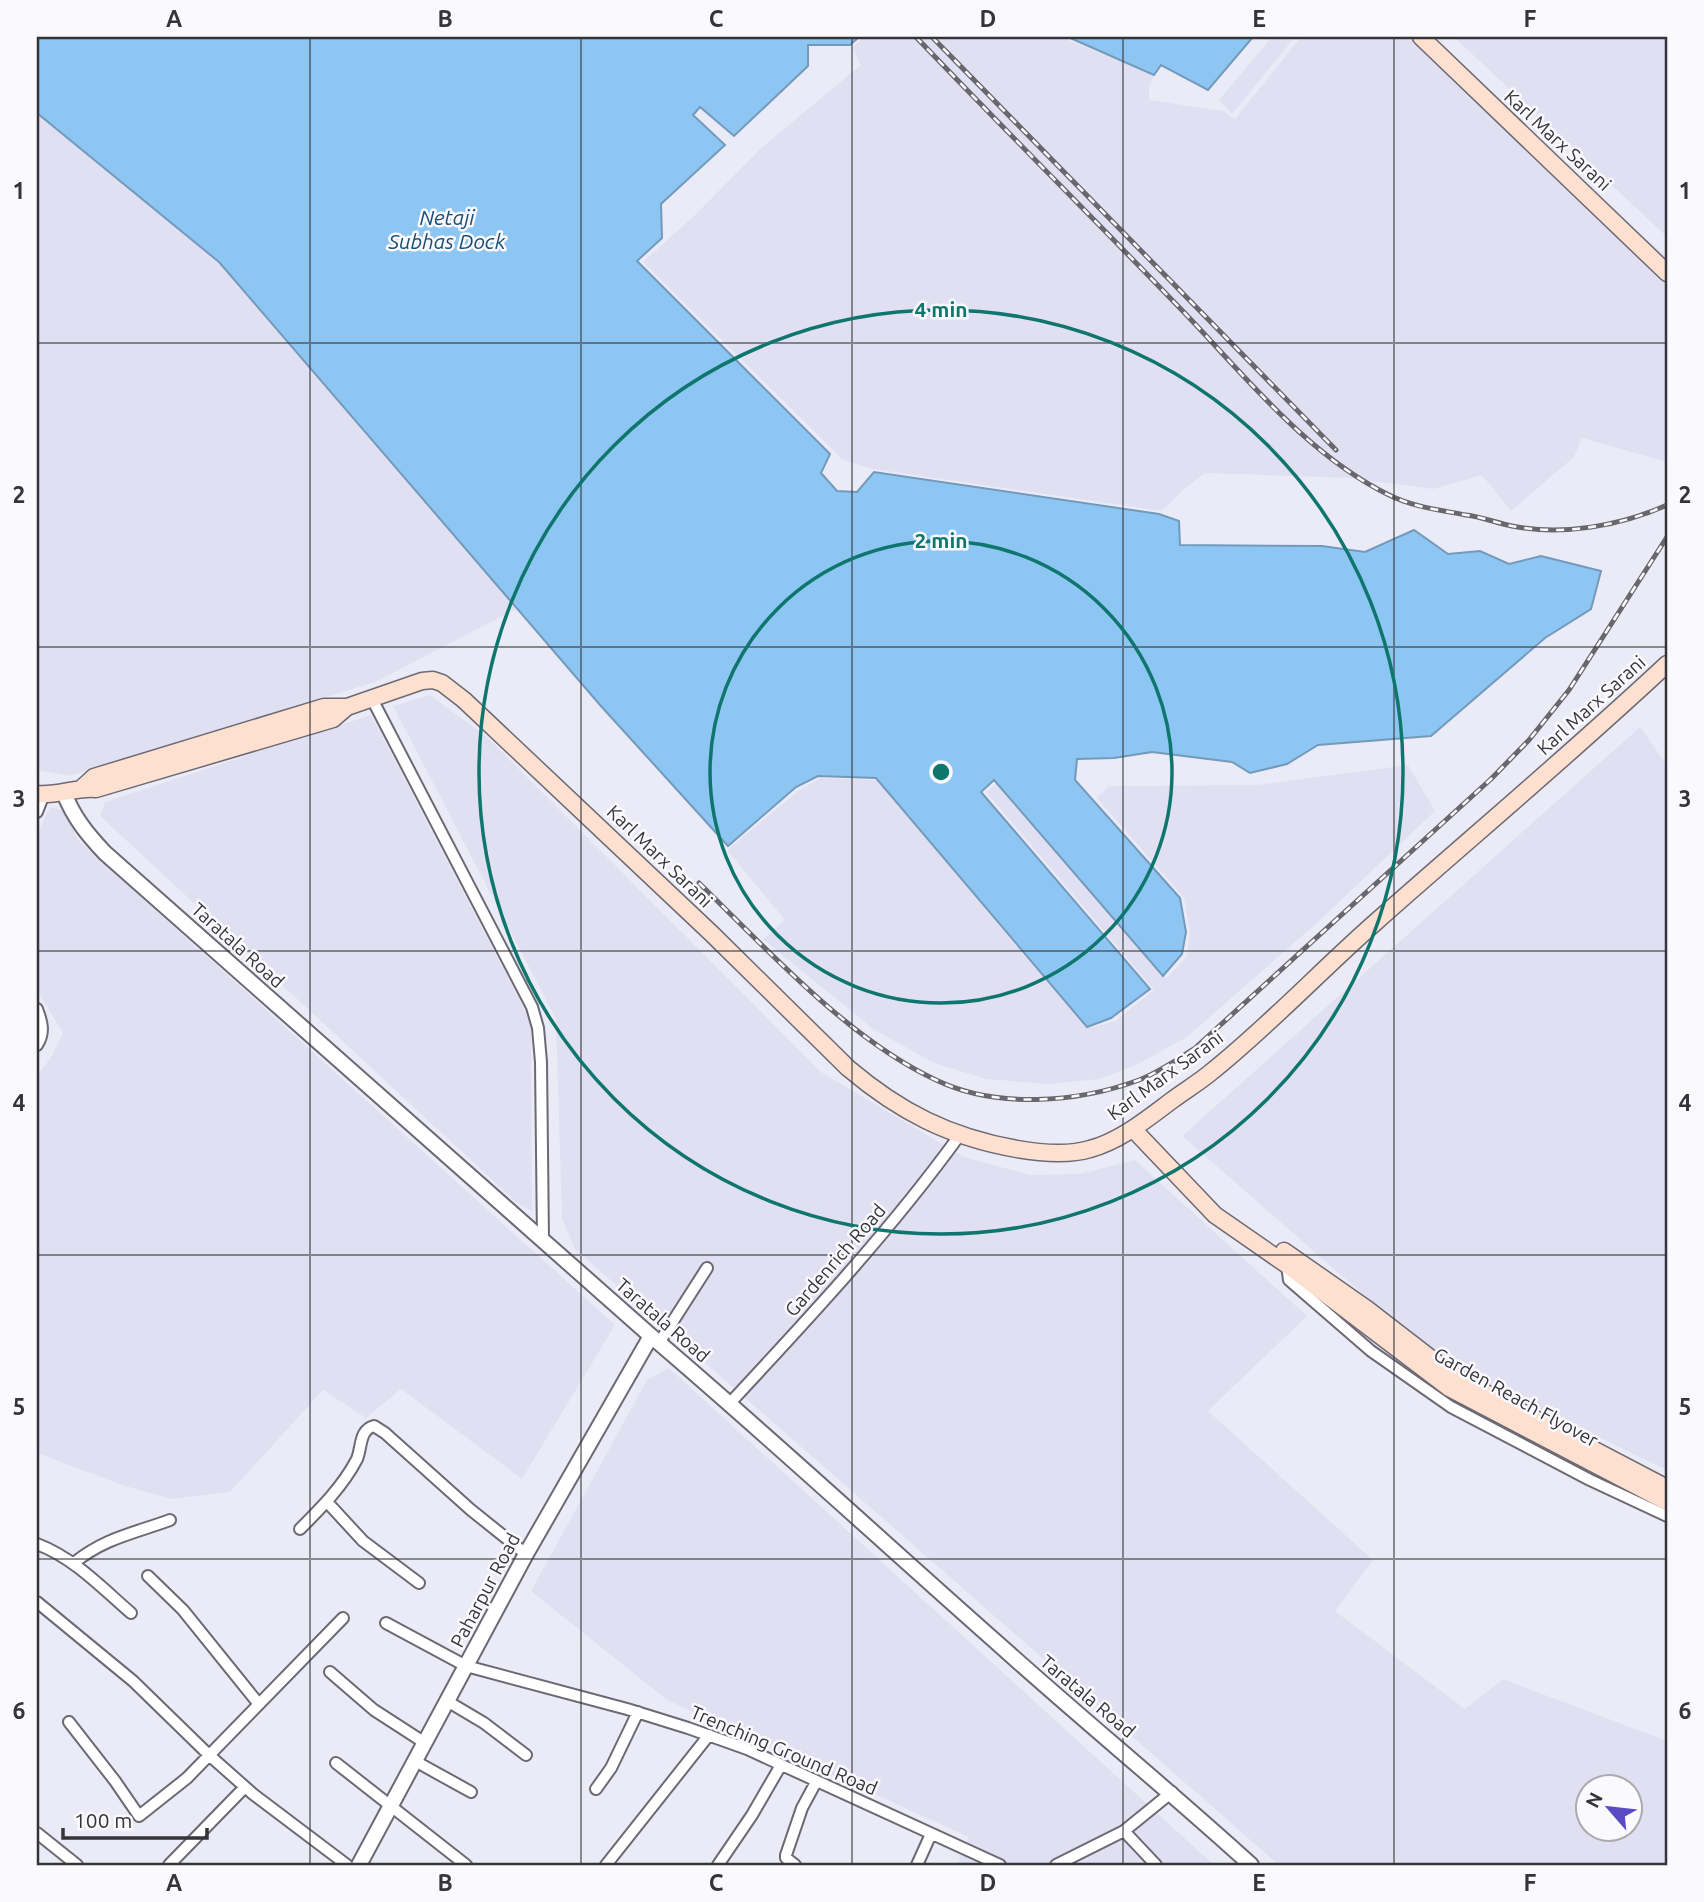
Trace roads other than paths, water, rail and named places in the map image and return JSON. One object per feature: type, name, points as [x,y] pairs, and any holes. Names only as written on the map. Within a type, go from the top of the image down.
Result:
[{"type":"main road","name":"Karl Marx Sarani","points":[[1421,37],[1667,273]]},
{"type":"main road","name":"Karl Marx Sarani","points":[[40,794],[64,793],[82,788],[96,789],[321,723],[332,719],[346,707],[422,681],[442,683],[464,700],[556,786],[848,1068],[897,1105],[959,1136],[985,1144],[1057,1153],[1090,1150],[1133,1129],[1209,1073],[1376,922],[1588,738],[1667,664]]},
{"type":"main road","name":"Garden Reach Flyover","points":[[1133,1129],[1197,1194],[1221,1206],[1363,1315],[1455,1377],[1667,1488]]},
{"type":"main road","name":"Garden Reach Flyover","points":[[1363,1315],[1448,1388],[1667,1502]]},
{"type":"street","points":[[371,697],[532,1007],[538,1028],[541,1062],[542,1240]]},
{"type":"street","name":"Taratala Road","points":[[64,793],[84,832],[105,853],[1251,1865]]},
{"type":"street","points":[[37,812],[40,794]]},
{"type":"street","points":[[37,1009],[43,1029],[37,1045]]},
{"type":"street","name":"Gardenrich Road","points":[[730,1403],[883,1232],[959,1136]]},
{"type":"street","points":[[1291,1261],[1289,1280],[1371,1351],[1451,1407],[1590,1480],[1667,1516]]},
{"type":"street","points":[[655,1340],[707,1268]]},
{"type":"street","name":"Paharpur Road","points":[[359,1865],[526,1554],[655,1340]]},
{"type":"street","points":[[300,1529],[327,1502],[357,1457],[364,1433],[368,1428],[379,1427],[471,1510],[526,1554]]},
{"type":"street","points":[[327,1502],[363,1541],[419,1583]]},
{"type":"street","points":[[74,1563],[106,1542],[170,1520]]},
{"type":"street","points":[[37,1544],[54,1550],[74,1563],[131,1613]]},
{"type":"street","points":[[148,1576],[183,1610],[258,1703]]},
{"type":"street","points":[[37,1602],[133,1681],[245,1787],[346,1865]]},
{"type":"street","points":[[69,1722],[139,1816],[187,1778],[343,1618]]},
{"type":"street","name":"Trenching Ground Road","points":[[386,1623],[466,1666],[638,1712],[709,1735],[1000,1865]]},
{"type":"street","points":[[330,1672],[374,1710],[425,1743]]},
{"type":"street","points":[[447,1701],[492,1729],[526,1755]]},
{"type":"street","points":[[596,1789],[611,1768],[638,1712]]},
{"type":"street","points":[[606,1865],[709,1735]]},
{"type":"street","points":[[415,1761],[471,1792]]},
{"type":"street","points":[[336,1763],[466,1865]]},
{"type":"street","points":[[718,1865],[752,1815],[781,1765]]},
{"type":"street","points":[[794,1865],[786,1855],[802,1808],[816,1782]]},
{"type":"street","points":[[169,1865],[245,1787]]},
{"type":"street","points":[[1056,1865],[1124,1831],[1171,1792]]},
{"type":"street","points":[[1124,1831],[1156,1865]]},
{"type":"street","points":[[37,1833],[81,1865]]},
{"type":"street","points":[[917,1865],[931,1834]]},
{"type":"water","name":"Netaji Subhas Dock","points":[[37,37],[859,37],[850,45],[808,45],[808,66],[734,136],[700,107],[693,115],[725,145],[661,204],[662,238],[637,261],[830,454],[821,473],[837,491],[857,492],[874,472],[1159,514],[1179,521],[1180,545],[1322,546],[1365,552],[1414,530],[1448,554],[1480,551],[1509,564],[1541,556],[1601,571],[1591,609],[1545,638],[1431,736],[1318,745],[1287,764],[1250,773],[1232,762],[1152,752],[1114,758],[1077,759],[1075,780],[1180,898],[1186,932],[1182,954],[1163,976],[994,780],[981,792],[1150,989],[1111,1018],[1087,1027],[876,778],[818,776],[796,787],[728,846],[600,705],[219,262],[37,113]]},
{"type":"water","points":[[1068,37],[1253,37],[1208,90],[1161,65],[1154,75]]},
{"type":"railway","points":[[916,37],[1274,408],[1328,457],[1358,477],[1389,495],[1427,508],[1531,529],[1571,529],[1611,524],[1667,505]]},
{"type":"railway","points":[[932,37],[1336,450]]},
{"type":"railway","points":[[699,883],[781,964],[841,1017],[903,1063],[936,1080],[984,1095],[1037,1100],[1090,1094],[1139,1080],[1194,1049],[1491,779],[1529,740],[1569,690],[1667,537]]}]
